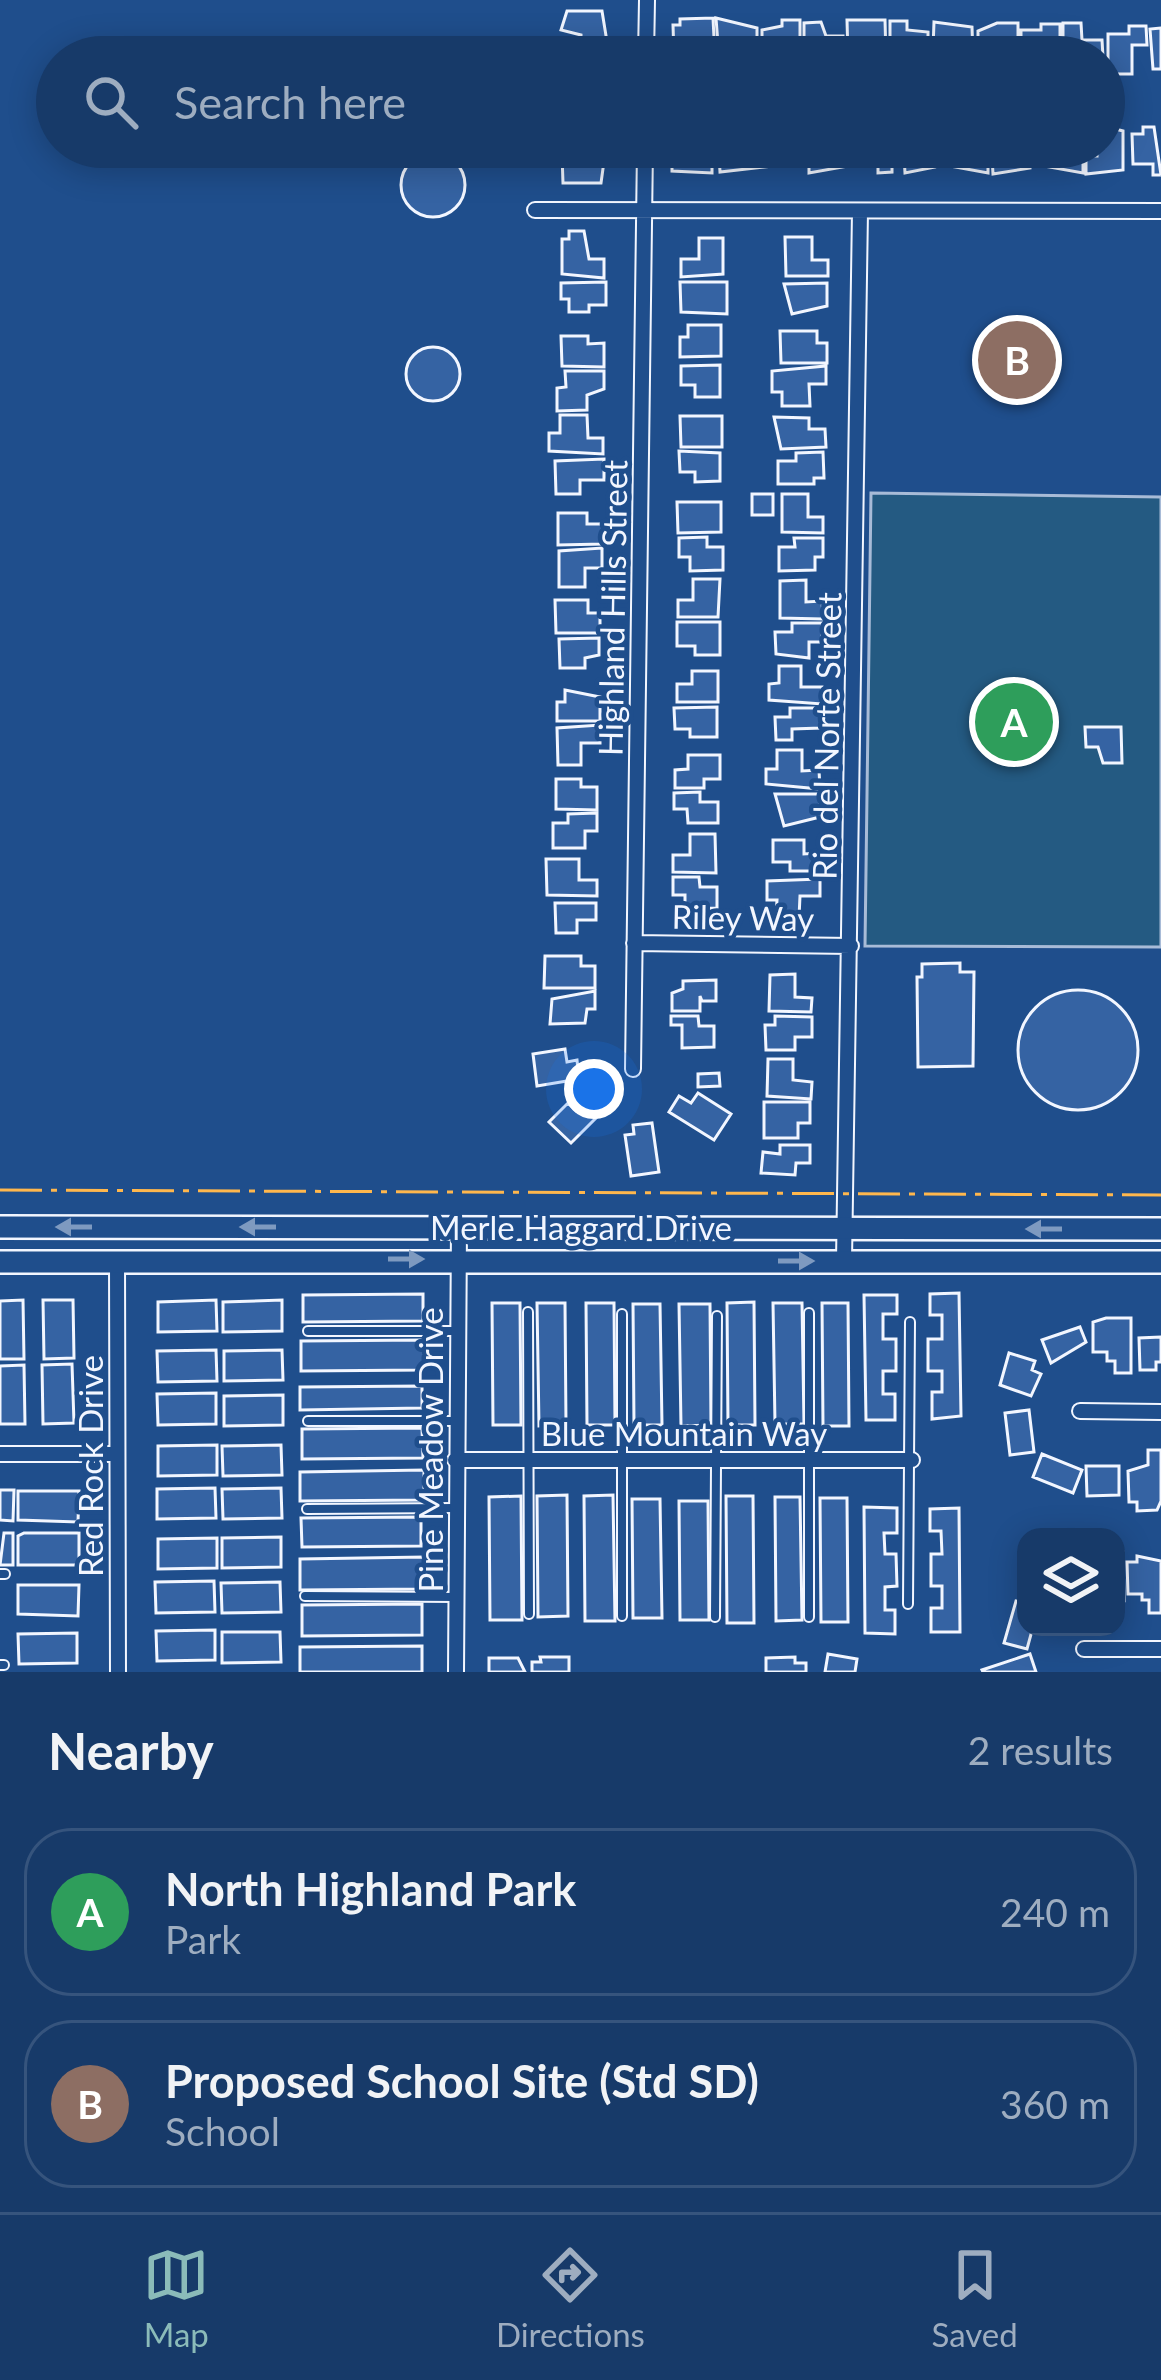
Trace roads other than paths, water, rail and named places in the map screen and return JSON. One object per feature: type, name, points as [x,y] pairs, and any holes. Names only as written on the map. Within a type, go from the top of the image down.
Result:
[{"type":"main road","name":"Merle Haggard Drive","points":[[0,1227],[1161,1229]]},
{"type":"main road","name":"Merle Haggard Drive","points":[[0,1262],[459,1258],[1161,1262]]},
{"type":"street","points":[[646,36],[647,0]]},
{"type":"street","name":"Highland Hills Street","points":[[633,1069],[645,168]]},
{"type":"street","points":[[535,210],[1161,212]]},
{"type":"street","name":"Rio del Norte Street","points":[[844,1262],[860,211]]},
{"type":"street","name":"Riley Way","points":[[634,943],[850,946]]},
{"type":"street","name":"Pine Meadow Drive","points":[[456,1672],[459,1228]]},
{"type":"street","name":"Red Rock Drive","points":[[117,1260],[118,1672]]},
{"type":"street","points":[[1080,1411],[1161,1412]]},
{"type":"street","points":[[0,1454],[117,1454]]},
{"type":"street","name":"Blue Mountain Way","points":[[455,1460],[912,1460]]},
{"type":"street","points":[[1084,1649],[1161,1649]]},
{"type":"lane","points":[[529,1312],[529,1614]]},
{"type":"lane","points":[[809,1313],[809,1617]]},
{"type":"lane","points":[[622,1314],[622,1616]]},
{"type":"lane","points":[[715,1617],[717,1316]]},
{"type":"lane","points":[[908,1604],[910,1322]]},
{"type":"lane","points":[[308,1331],[458,1330]]},
{"type":"lane","points":[[308,1420],[456,1421]]},
{"type":"lane","points":[[307,1508],[455,1508]]},
{"type":"lane","points":[[305,1596],[456,1597]]},
{"type":"place","name":"Proposed School Site (Std SD)","points":[[1017,360]]},
{"type":"place","name":"North Highland Park","points":[[1014,722]]}]
